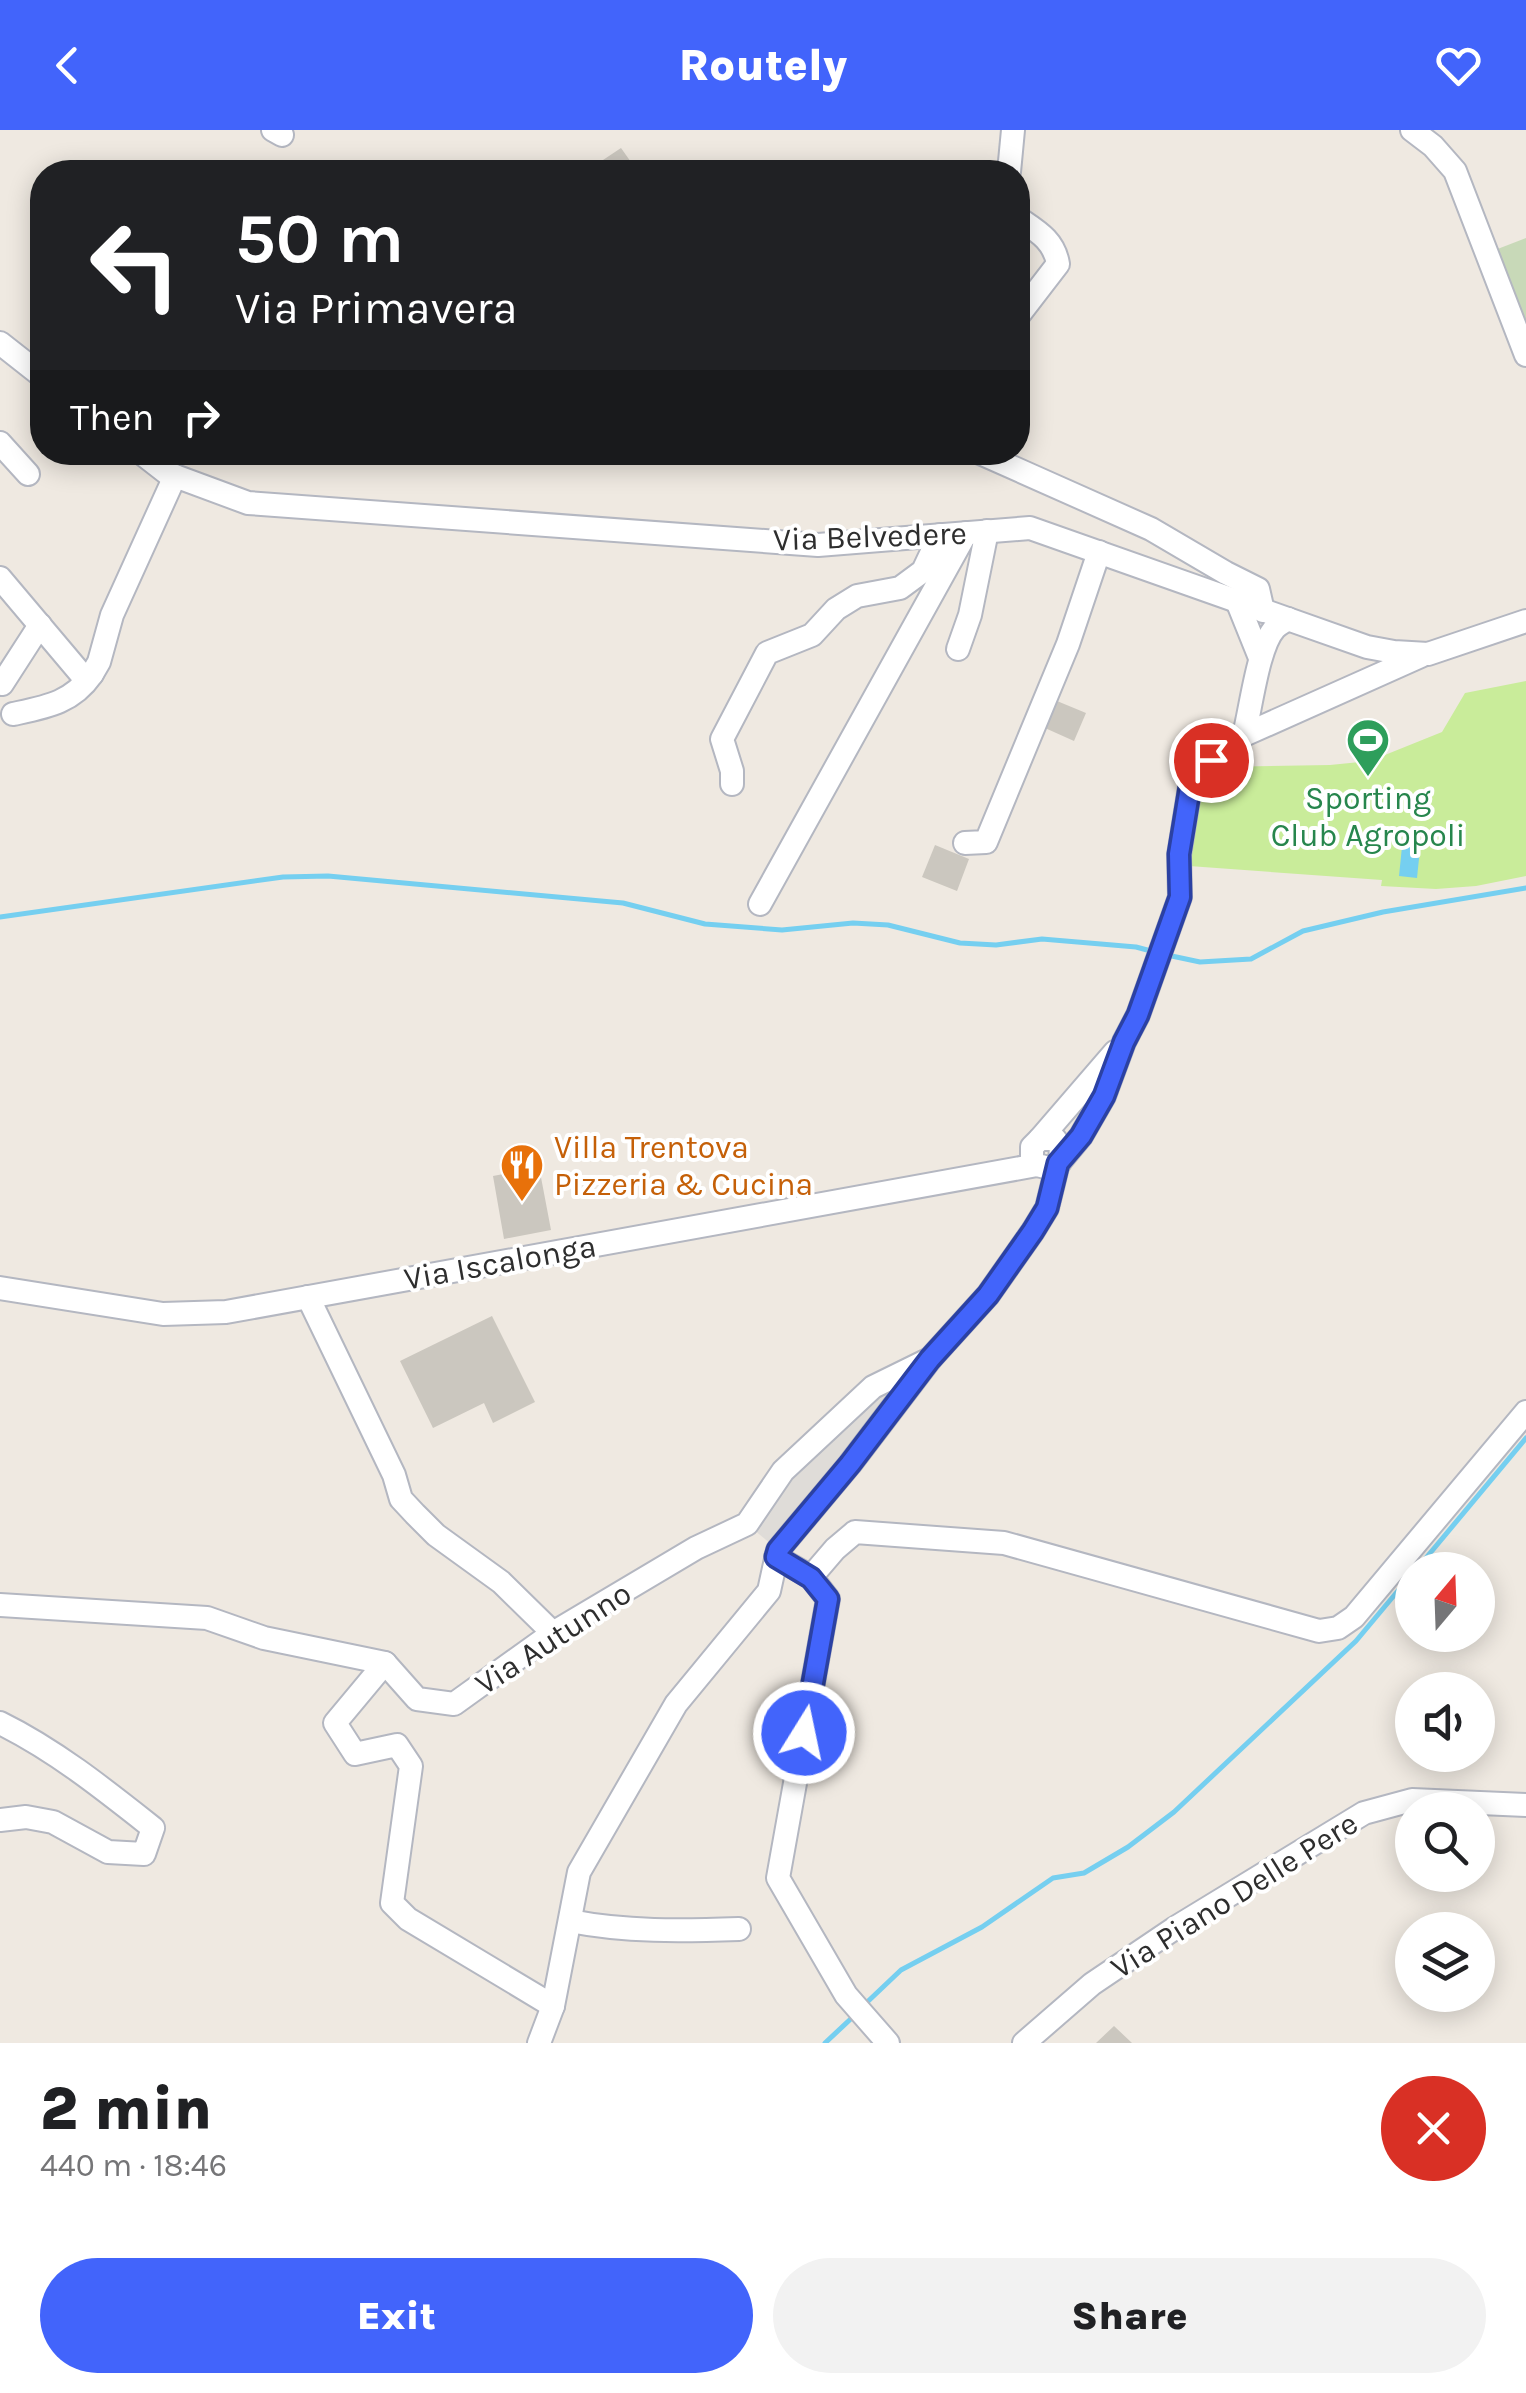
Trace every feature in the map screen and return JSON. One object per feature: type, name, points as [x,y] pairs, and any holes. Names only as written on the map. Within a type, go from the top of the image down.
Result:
[{"type":"street","points":[[1010,160],[1013,130]]},
{"type":"street","points":[[1412,130],[1455,171],[1526,355]]},
{"type":"street","points":[[1030,226],[1056,250],[1058,264],[1030,300]]},
{"type":"street","points":[[0,343],[30,367]]},
{"type":"street","points":[[0,444],[28,474]]},
{"type":"street","name":"Via Belvedere","points":[[156,465],[166,473],[248,503],[818,545],[1030,528],[1366,647],[1394,652],[1428,654],[1526,621]]},
{"type":"street","points":[[1007,465],[1151,529],[1258,589],[1263,611]]},
{"type":"street","points":[[13,714],[51,706],[82,688],[92,674],[112,615],[175,476]]},
{"type":"street","points":[[958,649],[983,563],[977,532]]},
{"type":"street","points":[[760,904],[977,532]]},
{"type":"street","points":[[732,784],[722,738],[767,653],[812,635],[836,609],[857,596],[900,588],[923,571],[940,535]]},
{"type":"street","points":[[965,843],[986,842],[1068,644],[1099,552]]},
{"type":"street","points":[[0,578],[81,674],[92,674]]},
{"type":"street","points":[[1237,601],[1260,658]]},
{"type":"street","points":[[1244,734],[1260,658],[1274,629],[1288,619]]},
{"type":"street","points":[[2,684],[40,624]]},
{"type":"street","points":[[539,2043],[552,2006],[579,1872],[676,1704],[768,1591],[777,1554],[930,1359],[988,1295],[1033,1231],[1044,1157],[1081,1136],[1104,1096],[1180,897],[1179,854],[1190,787],[1211,760],[1244,734],[1428,654]]},
{"type":"street","name":"Via Iscalonga","points":[[0,1288],[163,1314],[226,1312],[999,1172],[1044,1157]]},
{"type":"street","points":[[308,1297],[394,1475],[400,1499],[436,1535],[501,1582],[553,1633]]},
{"type":"street","points":[[888,2043],[858,2009],[778,1878],[828,1599],[811,1578],[777,1554],[747,1524],[783,1471],[873,1386],[930,1359]]},
{"type":"street","points":[[811,1578],[855,1532],[1004,1544],[1319,1631],[1338,1628],[1354,1617],[1526,1412]]},
{"type":"street","name":"Via Autunno","points":[[386,1663],[417,1699],[454,1704],[553,1633],[696,1548],[747,1524]]},
{"type":"street","points":[[0,1605],[207,1618],[264,1638],[386,1663],[335,1724],[356,1754],[398,1745],[411,1766],[392,1903],[408,1920],[552,2006]]},
{"type":"street","points":[[0,1723],[113,1796],[153,1828],[144,1854],[108,1852],[53,1822],[26,1817],[0,1820]]},
{"type":"street","name":"Via Piano Delle Pere","points":[[1024,2043],[1092,1984],[1158,1939],[1364,1814],[1412,1800],[1526,1805]]},
{"type":"street","points":[[570,1921],[641,1930],[739,1928]]},
{"type":"green space","points":[[1526,238],[1526,326],[1495,250]]},
{"type":"green space","name":"Sporting Club Agropoli","points":[[1526,681],[1526,876],[1436,889],[1381,886],[1382,880],[1189,866],[1196,814],[1218,767],[1370,761],[1442,732],[1465,693]]},
{"type":"shaded area","points":[[930,1359],[778,1550],[747,1524],[873,1387]]},
{"type":"water","points":[[1403,837],[1421,839],[1417,878],[1399,876]]},
{"type":"building","points":[[621,148],[630,160],[603,160]]},
{"type":"building","points":[[1057,701],[1086,713],[1074,741],[1045,728]]},
{"type":"building","points":[[935,845],[969,859],[957,891],[922,877]]},
{"type":"building","name":"Villa Trentova Pizzeria & Cucina","points":[[530,1169],[531,1174],[540,1172],[551,1230],[504,1239],[493,1176]]},
{"type":"building","points":[[492,1316],[535,1402],[493,1423],[484,1403],[433,1428],[400,1361]]},
{"type":"building","points":[[1114,2026],[1132,2043],[1096,2043]]},
{"type":"waterway","points":[[0,917],[283,877],[328,876],[623,903],[705,924],[782,930],[853,923],[888,925],[960,943],[996,945],[1042,939],[1151,951]]},
{"type":"waterway","points":[[1167,955],[1200,962],[1251,959],[1303,931],[1383,912],[1526,888]]},
{"type":"waterway","points":[[1431,1552],[1526,1438]]},
{"type":"waterway","points":[[863,2006],[901,1970],[982,1927],[1053,1878],[1084,1873],[1128,1847],[1174,1812],[1356,1641],[1395,1594]]},
{"type":"waterway","points":[[825,2043],[856,2014]]},
{"type":"place","name":"Sporting Club Agropoli","points":[[1368,778]]},
{"type":"place","name":"Villa Trentova Pizzeria & Cucina","points":[[522,1203]]},
{"type":"route","points":[[804,1733],[828,1599],[811,1578],[776,1557],[778,1550],[930,1359],[988,1295],[1047,1208],[1058,1163],[1081,1136],[1104,1096],[1138,1015],[1180,897],[1179,854],[1190,787],[1211,760]]}]
